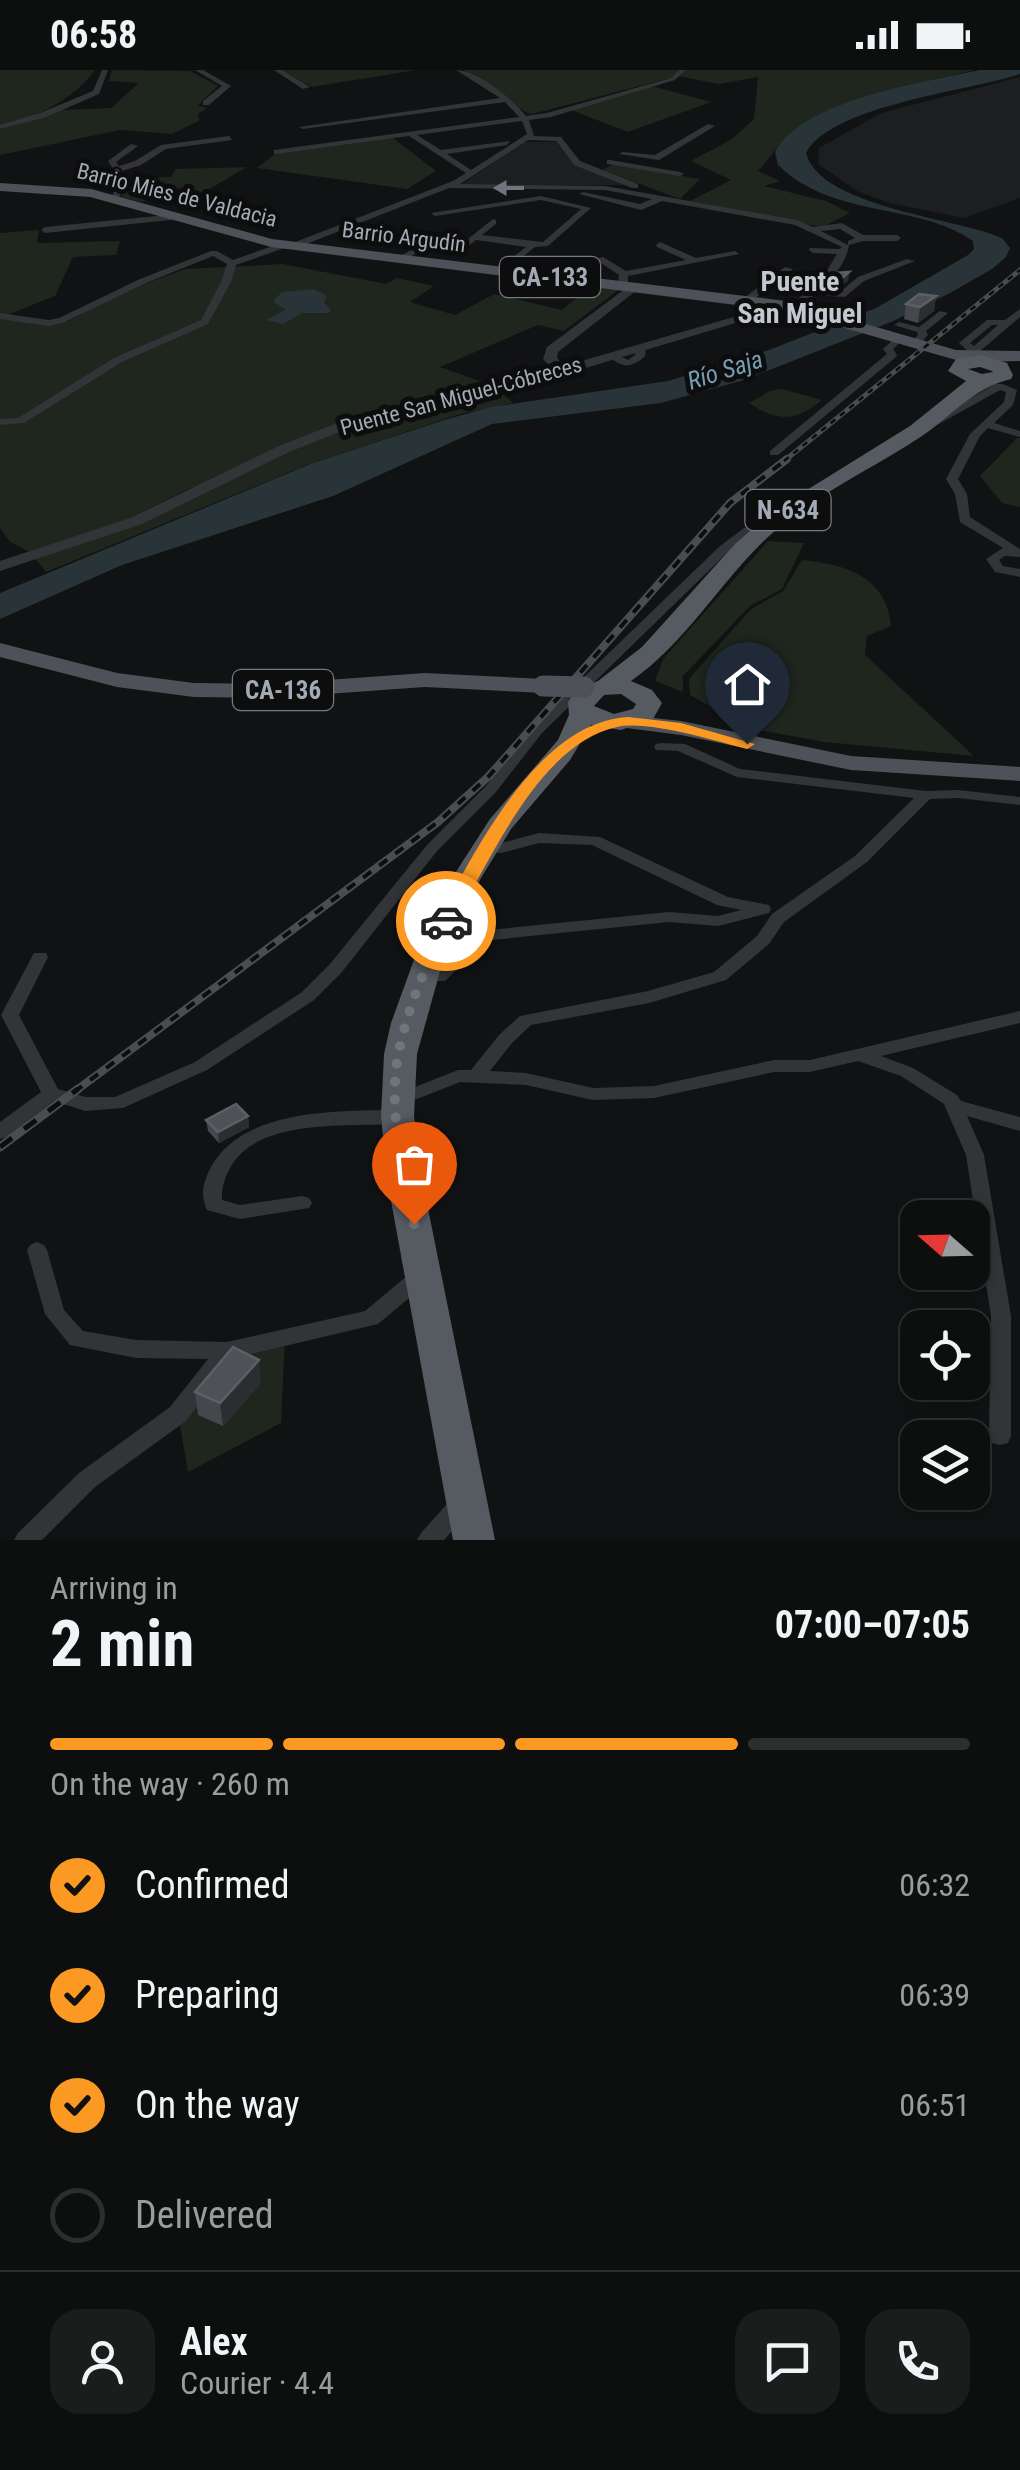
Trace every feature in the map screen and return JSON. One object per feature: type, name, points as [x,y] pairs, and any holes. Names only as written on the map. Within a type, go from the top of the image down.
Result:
[{"type":"highway","name":"N-634","points":[[474,1540],[396,1106],[397,1062],[422,976],[484,846],[577,731],[588,696],[650,654],[763,530],[808,496],[912,434],[954,400],[977,363]]},
{"type":"highway","name":"N-634","points":[[562,750],[644,714],[642,669],[650,654]]},
{"type":"highway","points":[[620,722],[596,719],[588,696],[644,698]]},
{"type":"main road","name":"Barrio Mies de Valdacia","points":[[0,187],[70,190],[116,198],[288,246]]},
{"type":"main road","name":"Barrio Argudín","points":[[288,246],[626,282],[747,300],[764,307],[789,307],[977,363]]},
{"type":"main road","name":"CA-136","points":[[0,650],[131,683],[215,691],[436,680],[536,686],[588,696]]},
{"type":"main road","points":[[644,698],[694,731]]},
{"type":"main road","points":[[620,722],[694,731],[851,763],[1020,774]]},
{"type":"street","points":[[0,127],[43,115],[96,92],[105,70]]},
{"type":"street","points":[[159,70],[189,70]]},
{"type":"street","points":[[198,70],[227,86],[206,103]]},
{"type":"street","points":[[277,70],[306,87]]},
{"type":"street","points":[[0,316],[49,323],[62,320],[214,253],[232,263],[448,186],[531,135],[524,118],[493,90],[459,70]]},
{"type":"street","points":[[277,152],[571,110],[673,79],[683,70]]},
{"type":"street","points":[[303,127],[504,100]]},
{"type":"street","points":[[385,116],[471,173]]},
{"type":"street","points":[[623,154],[656,158],[711,126]]},
{"type":"street","points":[[119,169],[132,166],[164,147],[230,138]]},
{"type":"street","points":[[437,152],[558,139],[577,163],[643,192],[675,200]]},
{"type":"street","points":[[595,171],[637,144]]},
{"type":"street","points":[[116,198],[124,180],[112,161],[134,146]]},
{"type":"street","points":[[610,162],[680,174]]},
{"type":"street","points":[[448,186],[582,187],[643,192],[815,228],[849,245]]},
{"type":"street","points":[[582,187],[580,194],[641,206],[661,198]]},
{"type":"street","points":[[435,212],[541,198],[587,208],[545,244],[475,237]]},
{"type":"street","points":[[45,230],[177,217]]},
{"type":"street","points":[[458,251],[493,222]]},
{"type":"street","points":[[815,228],[842,226],[849,245]]},
{"type":"street","points":[[400,259],[442,236]]},
{"type":"street","points":[[814,250],[897,238]]},
{"type":"street","points":[[500,271],[532,245]]},
{"type":"street","points":[[660,245],[695,261]]},
{"type":"street","points":[[789,307],[815,292],[849,245]]},
{"type":"street","points":[[561,372],[550,359],[552,350],[626,282],[695,261],[736,254]]},
{"type":"street","points":[[600,258],[626,282]]},
{"type":"street","points":[[815,292],[842,296],[861,280],[910,261]]},
{"type":"street","points":[[0,422],[20,421],[118,360],[204,322],[232,263]]},
{"type":"street","points":[[747,300],[788,269]]},
{"type":"street","points":[[830,275],[861,280]]},
{"type":"street","name":"Puente San Miguel-Cóbreces","points":[[0,566],[136,521],[284,449],[355,421],[561,372],[764,307]]},
{"type":"street","points":[[977,363],[964,343],[990,322],[1007,322],[1020,312]]},
{"type":"street","points":[[943,313],[1009,404],[974,434],[952,479],[961,494],[964,519],[1018,552]]},
{"type":"street","points":[[774,453],[892,355],[888,348],[977,363]]},
{"type":"street","points":[[912,434],[977,363]]},
{"type":"street","points":[[986,424],[1020,434]]},
{"type":"street","points":[[40,957],[10,1016],[50,1094],[85,1104],[117,1103],[201,1066],[308,996],[336,968],[432,848],[491,789],[537,730],[724,549],[748,531],[763,530]]},
{"type":"street","points":[[1018,552],[998,554],[992,562],[999,569],[1020,574]]},
{"type":"street","points":[[660,747],[680,747],[736,773],[926,795],[958,794],[1020,801]]},
{"type":"street","points":[[476,1076],[512,1030],[526,1020],[649,997],[720,976],[740,963],[785,913],[862,858],[926,795]]},
{"type":"street","points":[[484,846],[501,848],[539,838],[596,840],[723,901],[785,913]]},
{"type":"street","points":[[422,976],[439,977],[476,941],[489,936],[669,917],[718,921],[764,909]]},
{"type":"street","points":[[302,1204],[240,1212],[214,1205],[210,1192],[226,1152],[249,1136],[396,1106],[458,1076],[526,1080],[593,1094],[654,1092],[774,1066],[810,1066],[1020,1017]]},
{"type":"street","points":[[858,1054],[907,1072],[955,1106],[1020,1124]]},
{"type":"street","points":[[0,1132],[50,1094]]},
{"type":"street","points":[[955,1106],[975,1154],[1001,1316],[1000,1436]]},
{"type":"street","points":[[37,1250],[55,1314],[77,1339],[136,1349],[228,1351],[372,1318],[424,1273]]},
{"type":"street","points":[[26,1540],[87,1480],[178,1414],[228,1351]]},
{"type":"street","points":[[428,1540],[466,1498]]},
{"type":"shaded area","points":[[0,70],[95,70],[76,91],[53,106],[0,126]]},
{"type":"shaded area","points":[[112,70],[190,71],[218,86],[198,105],[207,108],[198,114],[199,121],[172,134],[120,130],[0,155],[0,129],[61,110],[111,108],[139,83],[109,81]]},
{"type":"shaded area","points":[[281,70],[416,70],[312,87]]},
{"type":"shaded area","points":[[463,70],[975,70],[855,101],[810,122],[781,143],[758,171],[780,181],[764,186],[826,201],[850,213],[822,227],[690,201],[731,180],[691,161],[732,139],[754,119],[758,77],[719,84],[678,76],[532,114]]},
{"type":"shaded area","points":[[1020,77],[1020,198],[964,218],[889,203],[857,191],[818,164],[819,148],[881,113]]},
{"type":"shaded area","points":[[652,86],[711,102],[628,132],[571,110]]},
{"type":"shaded area","points":[[393,138],[436,171],[407,189],[257,168],[275,154]]},
{"type":"shaded area","points":[[524,142],[556,142],[572,163],[627,185],[461,185]]},
{"type":"shaded area","points":[[614,164],[700,179],[680,199],[602,170]]},
{"type":"shaded area","points":[[247,167],[199,195],[167,189],[142,202],[121,197],[126,178],[171,177],[176,169]]},
{"type":"shaded area","points":[[39,230],[37,243],[120,241],[116,255],[73,257],[55,296],[7,315],[0,314],[0,233]]},
{"type":"shaded area","points":[[283,264],[386,284],[397,278],[434,286],[410,302],[455,315],[494,294],[562,310],[593,285],[621,288],[564,331],[538,325],[440,367],[494,386],[513,403],[460,414],[312,463],[46,572],[34,557],[200,492],[192,487],[126,520],[30,552],[10,542],[0,528],[0,318],[47,324],[69,321],[123,292],[185,269]]},
{"type":"shaded area","points":[[782,389],[822,400],[787,417],[769,414],[749,403]]},
{"type":"shaded area","points":[[1017,438],[1020,507],[1002,503],[980,476]]},
{"type":"shaded area","points":[[768,541],[804,543],[782,589],[750,606],[683,676],[683,692],[655,681],[663,659]]},
{"type":"shaded area","points":[[802,560],[834,565],[873,585],[888,609],[891,626],[867,636],[865,655],[974,756],[824,742],[748,728],[690,695],[689,679],[751,609],[783,591]]},
{"type":"shaded area","points":[[285,1338],[281,1423],[188,1472],[178,1414],[227,1351]]},
{"type":"water","name":"Río Saja","points":[[980,70],[1020,70],[1020,74],[871,111],[820,137],[806,153],[817,171],[836,186],[862,198],[1002,238],[1010,248],[1006,257],[950,293],[891,322],[744,380],[661,403],[492,424],[333,496],[122,565],[0,619],[0,593],[313,463],[491,407],[668,381],[769,350],[876,308],[968,255],[974,249],[973,241],[927,220],[824,194],[778,165],[775,152],[790,134],[838,106],[899,87]]},
{"type":"water","points":[[314,289],[327,296],[324,302],[331,310],[329,313],[302,313],[283,324],[266,320],[286,310],[273,301],[282,292]]},
{"type":"building","points":[[849,272],[840,280],[830,279],[835,273]]},
{"type":"building","points":[[919,294],[936,296],[920,307],[906,304]]},
{"type":"building","points":[[236,1104],[248,1116],[218,1132],[206,1120]]},
{"type":"building","points":[[233,1347],[259,1360],[220,1403],[195,1392]]},
{"type":"railway","points":[[784,461],[1020,270]]},
{"type":"railway","points":[[74,1092],[438,822],[489,776],[730,503],[787,459]]},
{"type":"railway","points":[[0,1147],[78,1089]]},
{"type":"way so far","points":[[414,1224],[398,1140],[397,1062],[422,976],[446,921]]},
{"type":"district","name":"Puente San Miguel","points":[[800,297]]},
{"type":"route","points":[[446,921],[495,830],[548,765],[575,740],[613,722],[628,722],[681,728],[747,744]]}]
